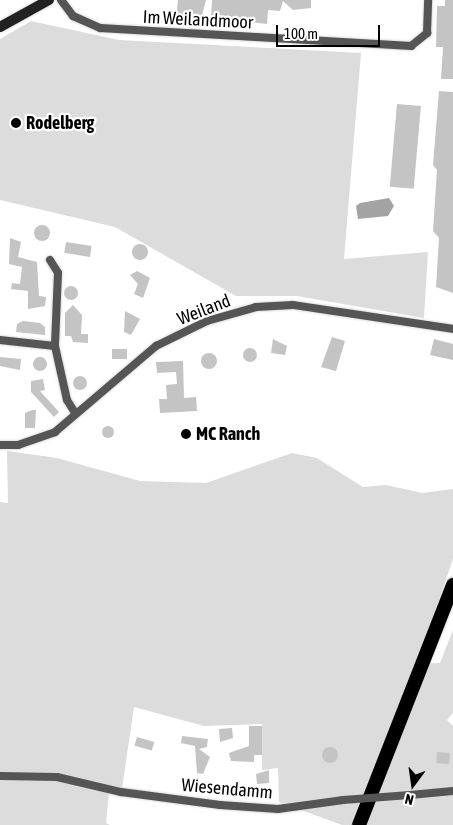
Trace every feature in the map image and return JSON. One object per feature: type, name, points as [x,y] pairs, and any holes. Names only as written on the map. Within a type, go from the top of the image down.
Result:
[{"type":"highway","points":[[359,825],[453,585]]},
{"type":"highway","points":[[366,825],[453,608]]},
{"type":"street","points":[[0,27],[49,0]]},
{"type":"street","name":"Im Weilandmoor","points":[[61,0],[73,16],[100,28],[411,46],[427,33],[428,0]]},
{"type":"street","points":[[50,260],[58,273],[55,346],[68,400],[75,413]]},
{"type":"street","name":"Weiland","points":[[0,445],[41,439],[156,346],[207,321],[256,307],[293,305],[453,329]]},
{"type":"street","points":[[0,340],[55,346]]},
{"type":"street","name":"Wiesendamm","points":[[0,776],[57,778],[121,792],[278,809],[343,800],[453,791]]},
{"type":"shaded area","points":[[31,21],[119,40],[361,53],[344,259],[428,252],[424,318],[297,296],[236,296],[115,227],[0,200],[0,39]]},
{"type":"shaded area","points":[[389,198],[394,206],[388,216],[358,219],[356,206],[360,203]]},
{"type":"shaded area","points":[[7,451],[57,458],[140,481],[206,483],[292,453],[317,458],[363,487],[386,485],[422,493],[453,489],[453,559],[417,664],[440,663],[453,630],[453,713],[447,720],[453,726],[453,825],[342,825],[279,802],[278,768],[262,770],[262,724],[204,726],[134,707],[122,789],[109,792],[106,823],[110,825],[0,825],[0,502],[8,503]]},
{"type":"building","points":[[178,0],[206,0],[200,23],[176,18]]},
{"type":"building","points":[[212,0],[311,0],[311,8],[293,10],[283,1],[280,11],[268,10],[267,24],[211,17]]},
{"type":"building","points":[[445,0],[453,0],[453,79],[441,79],[443,47],[436,47],[437,6],[445,6]]},
{"type":"building","points":[[439,91],[453,92],[453,293],[436,287],[439,238],[433,231],[437,170],[433,165]]},
{"type":"building","points":[[397,104],[421,106],[414,189],[390,187]]},
{"type":"building","points":[[39,225],[45,225],[50,230],[48,239],[39,241],[34,236],[34,230]]},
{"type":"building","points":[[10,238],[21,242],[18,257],[37,262],[39,296],[46,297],[45,306],[28,309],[28,291],[11,289],[12,283],[20,284],[22,267],[9,264]]},
{"type":"building","points":[[66,242],[92,246],[90,257],[64,253]]},
{"type":"building","points":[[140,244],[146,246],[148,252],[146,258],[140,260],[134,258],[132,252],[134,246]]},
{"type":"building","points":[[137,271],[150,278],[143,298],[134,294],[138,284],[130,275]]},
{"type":"building","points":[[68,286],[74,286],[78,293],[74,300],[68,300],[64,296],[64,290]]},
{"type":"building","points":[[73,305],[82,315],[81,334],[88,334],[88,343],[73,342],[71,336],[65,336],[65,313]]},
{"type":"building","points":[[125,311],[140,319],[131,335],[124,332]]},
{"type":"building","points":[[23,321],[40,323],[45,327],[45,335],[16,332],[17,324]]},
{"type":"building","points":[[332,337],[345,341],[336,371],[321,367]]},
{"type":"building","points":[[273,339],[287,346],[285,355],[271,353]]},
{"type":"building","points":[[434,339],[453,344],[453,360],[430,355]]},
{"type":"building","points":[[247,348],[253,348],[257,355],[253,362],[247,362],[243,358],[243,352]]},
{"type":"building","points":[[112,349],[127,349],[127,359],[112,359]]},
{"type":"building","points":[[209,353],[215,355],[217,361],[215,367],[209,369],[203,367],[201,361],[203,355]]},
{"type":"building","points":[[0,357],[21,359],[20,370],[0,366]]},
{"type":"building","points":[[37,357],[43,357],[47,364],[43,371],[37,371],[33,367],[33,361]]},
{"type":"building","points":[[183,361],[184,398],[196,397],[197,411],[160,413],[159,399],[167,399],[166,385],[177,384],[176,372],[157,373],[156,362]]},
{"type":"building","points":[[77,376],[83,376],[87,383],[83,390],[77,390],[73,386],[73,380]]},
{"type":"building","points":[[43,379],[45,390],[40,391],[59,412],[54,417],[31,392],[31,381]]},
{"type":"building","points":[[36,410],[35,428],[25,428],[25,413]]},
{"type":"building","points":[[106,426],[110,426],[114,432],[110,438],[106,438],[102,434],[102,430]]},
{"type":"building","points":[[249,726],[262,726],[262,755],[254,755],[254,762],[231,761],[229,753],[249,746]]},
{"type":"building","points":[[232,728],[233,738],[220,742],[219,729]]},
{"type":"building","points":[[182,736],[208,739],[207,747],[199,749],[210,757],[203,774],[197,773],[195,746],[181,743]]},
{"type":"building","points":[[137,737],[154,742],[152,751],[135,746]]},
{"type":"building","points":[[330,747],[336,749],[338,755],[336,761],[330,763],[324,761],[322,755],[324,749]]},
{"type":"building","points":[[437,752],[450,753],[449,764],[436,763]]},
{"type":"building","points":[[269,770],[269,783],[257,784],[256,774]]},
{"type":"place","name":"Rodelberg","points":[[16,123]]},
{"type":"place","name":"MC Ranch","points":[[186,434]]}]
